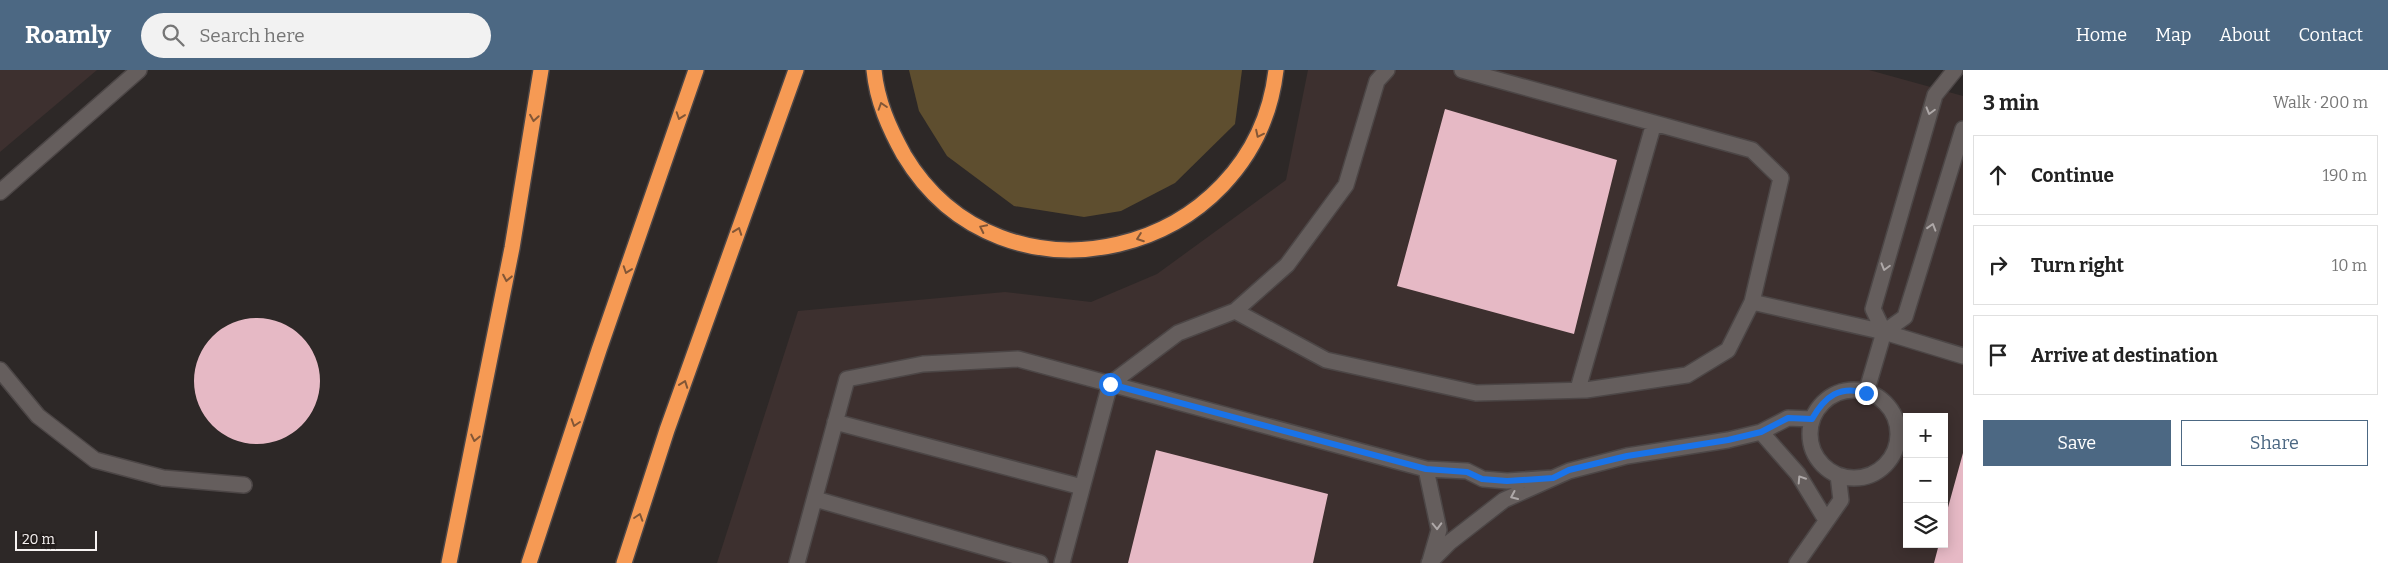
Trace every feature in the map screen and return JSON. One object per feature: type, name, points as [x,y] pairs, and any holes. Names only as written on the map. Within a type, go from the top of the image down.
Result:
[{"type":"highway","points":[[449,563],[509,268],[542,70]]},
{"type":"highway","points":[[529,563],[599,350],[696,70]]},
{"type":"highway","points":[[624,563],[668,430],[796,70]]},
{"type":"highway","points":[[874,70],[883,111],[898,145],[919,176],[948,206],[968,221],[1003,238],[1041,247],[1080,250],[1115,245],[1150,235],[1181,220],[1220,190],[1246,157],[1263,125],[1273,93],[1276,70]]},
{"type":"street","points":[[0,192],[139,70]]},
{"type":"street","points":[[1062,563],[1110,384],[1178,333],[1235,311],[1287,265],[1346,185],[1377,81],[1387,70]]},
{"type":"street","points":[[1235,311],[1326,360],[1476,393],[1578,390],[1687,375],[1728,350],[1752,302],[1781,178],[1752,150],[1462,70]]},
{"type":"street","points":[[1884,332],[1873,309],[1935,95],[1955,70]]},
{"type":"street","points":[[1578,390],[1654,123]]},
{"type":"street","points":[[1866,393],[1884,332],[1905,317],[1963,129]]},
{"type":"street","points":[[1752,302],[1884,332],[1963,356]]},
{"type":"street","points":[[797,563],[847,379],[923,364],[1018,359],[1426,469],[1467,472],[1482,479],[1507,481],[1553,478]]},
{"type":"street","points":[[0,370],[38,416],[95,460],[162,478],[244,485]]},
{"type":"street","points":[[1854,389],[1866,393],[1880,397],[1890,407],[1896,420],[1898,434],[1896,448],[1889,461],[1879,470],[1866,477],[1852,478],[1838,475],[1826,468],[1817,458],[1811,445],[1809,432],[1812,419],[1819,407],[1828,398],[1840,391],[1854,389]]},
{"type":"street","points":[[1429,563],[1450,542],[1504,500],[1569,470],[1627,456],[1728,440],[1761,432],[1788,418],[1812,419]]},
{"type":"street","points":[[835,422],[1082,487]]},
{"type":"street","points":[[1761,432],[1798,474],[1826,520]]},
{"type":"street","points":[[1426,469],[1439,530],[1429,563]]},
{"type":"street","points":[[1797,563],[1841,500],[1838,475]]},
{"type":"street","points":[[815,499],[1040,563]]},
{"type":"shaded area","points":[[0,70],[97,70],[0,152]]},
{"type":"shaded area","points":[[909,70],[1242,70],[1235,124],[1175,183],[1121,211],[1084,217],[1014,206],[947,156],[919,111]]},
{"type":"shaded area","points":[[1308,70],[1869,70],[1963,96],[1963,563],[717,563],[798,311],[1005,292],[1091,302],[1157,274],[1286,180]]},
{"type":"building","points":[[1445,109],[1617,160],[1574,334],[1397,286]]},
{"type":"building","points":[[257,318],[281,323],[301,337],[315,357],[320,381],[315,405],[301,425],[281,439],[257,444],[233,439],[213,425],[199,405],[194,381],[199,357],[213,337],[233,323]]},
{"type":"building","points":[[1156,450],[1328,494],[1313,563],[1128,563]]},
{"type":"building","points":[[1963,453],[1963,563],[1934,563],[1938,548],[1948,548],[1948,507]]},
{"type":"route","points":[[1110,384],[1426,469],[1467,472],[1482,479],[1507,481],[1553,478],[1569,470],[1627,456],[1728,440],[1761,432],[1788,418],[1812,419],[1819,407],[1828,398],[1840,391],[1854,389],[1866,393]]}]
